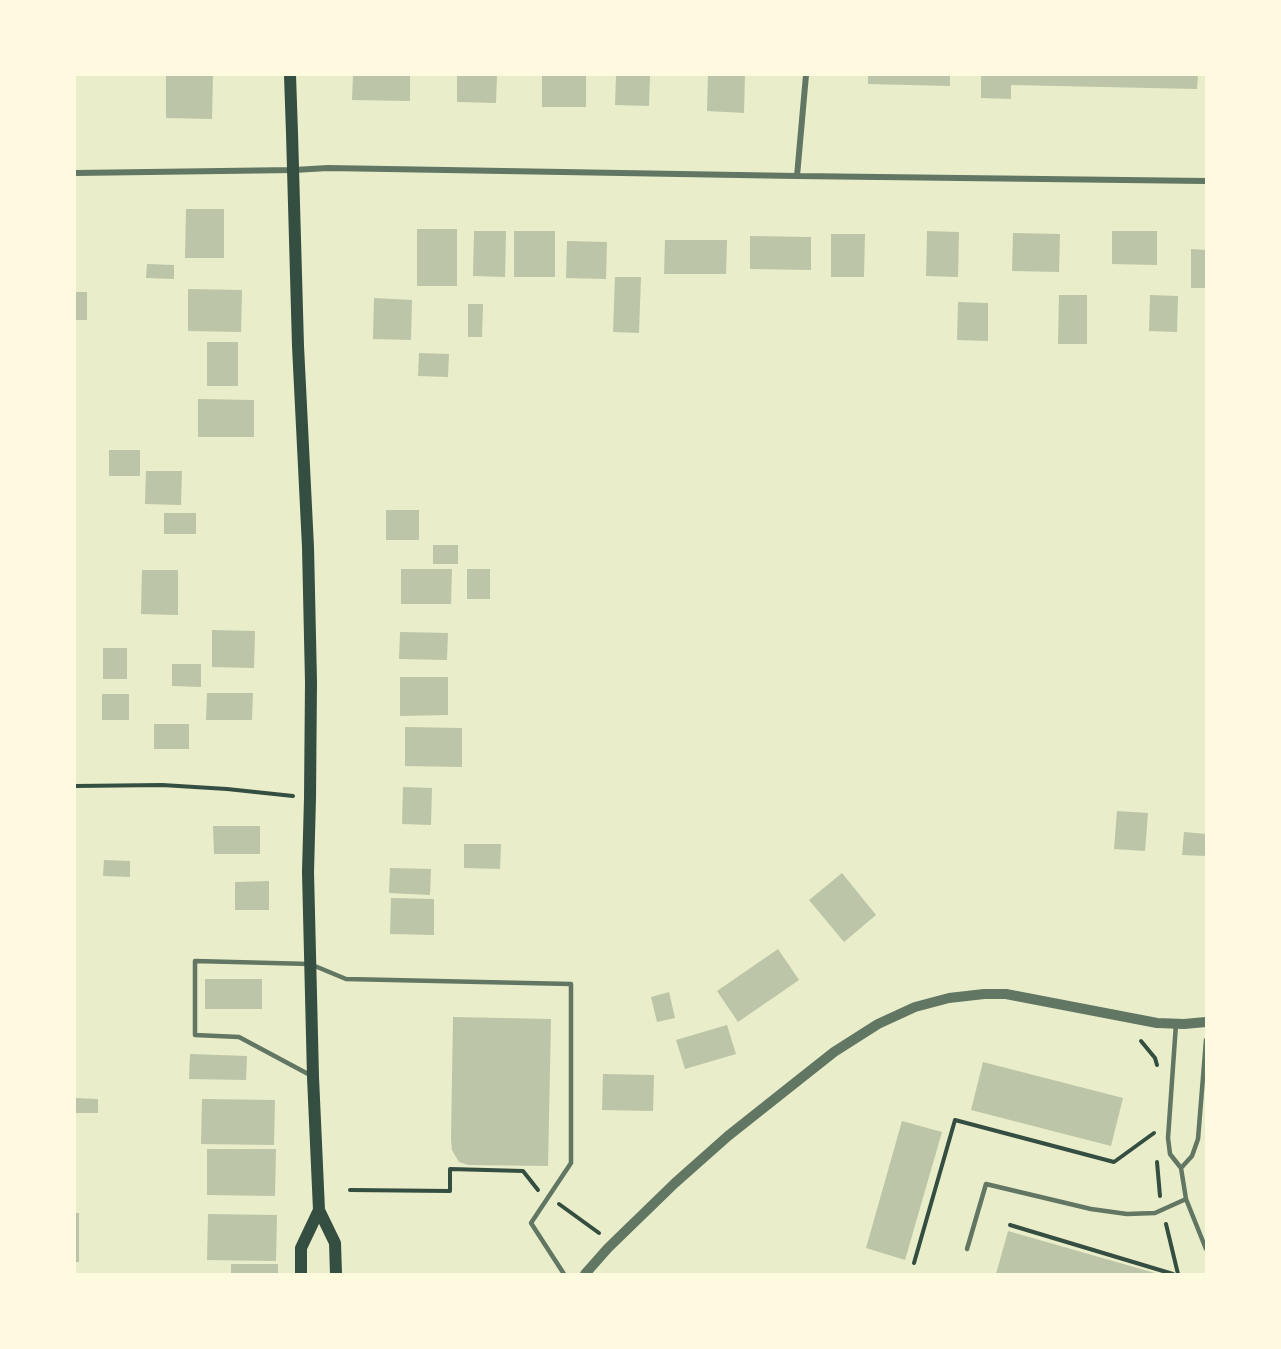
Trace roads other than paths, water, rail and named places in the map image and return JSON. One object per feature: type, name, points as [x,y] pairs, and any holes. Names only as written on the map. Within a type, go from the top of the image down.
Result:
[{"type":"main road","points":[[290,75],[298,346],[308,547],[311,682],[308,872],[313,1077],[319,1210],[335,1243],[336,1274]]},
{"type":"main road","points":[[301,1274],[301,1248],[319,1210]]},
{"type":"street","points":[[796,176],[806,75]]},
{"type":"street","points":[[75,172],[294,171],[328,168],[1206,181]]},
{"type":"street","points":[[589,1273],[613,1243],[728,1136],[834,1052],[878,1024],[915,1007],[948,998],[1006,994],[1157,1023],[1206,1022]]},
{"type":"lane","points":[[313,1077],[239,1037],[195,1035],[195,961],[310,964],[346,979],[571,984],[571,1163],[531,1223],[564,1274]]},
{"type":"lane","points":[[1176,1024],[1168,1138],[1170,1154],[1182,1168],[1186,1199],[1206,1249]]},
{"type":"lane","points":[[1182,1168],[1192,1156],[1198,1139],[1206,1040]]},
{"type":"lane","points":[[967,1249],[986,1184],[1091,1209],[1127,1214],[1155,1213],[1186,1199]]}]
